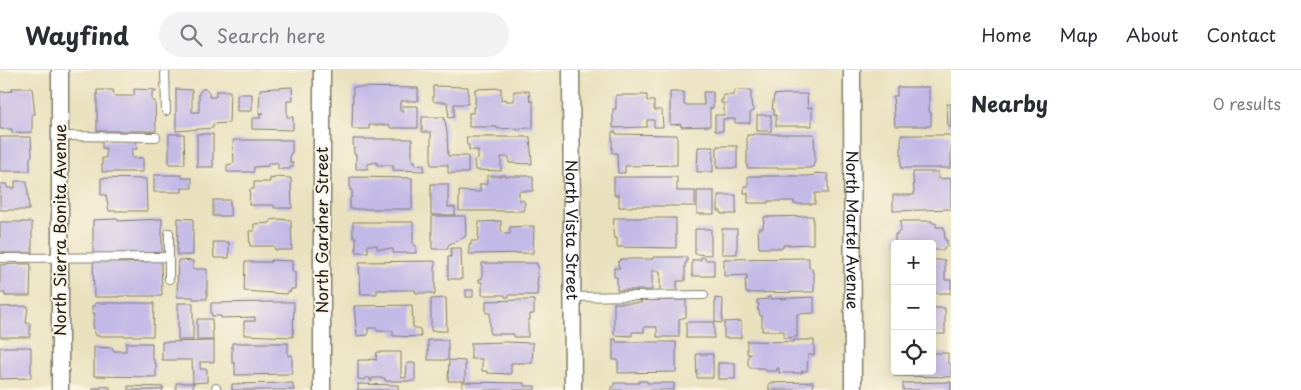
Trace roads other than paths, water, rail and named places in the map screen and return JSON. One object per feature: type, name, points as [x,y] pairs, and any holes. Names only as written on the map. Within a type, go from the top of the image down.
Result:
[{"type":"street","name":"North Sierra Bonita Avenue","points":[[60,70],[60,390]]},
{"type":"street","name":"North Gardner Street","points":[[322,70],[322,390]]},
{"type":"street","name":"North Vista Street","points":[[571,70],[573,390]]},
{"type":"street","name":"North Martel Avenue","points":[[852,70],[853,390]]},
{"type":"lane","points":[[165,70],[166,111]]},
{"type":"lane","points":[[60,136],[156,137]]},
{"type":"lane","points":[[169,233],[169,279]]},
{"type":"lane","points":[[0,258],[169,257]]},
{"type":"lane","points":[[573,297],[704,295]]}]
